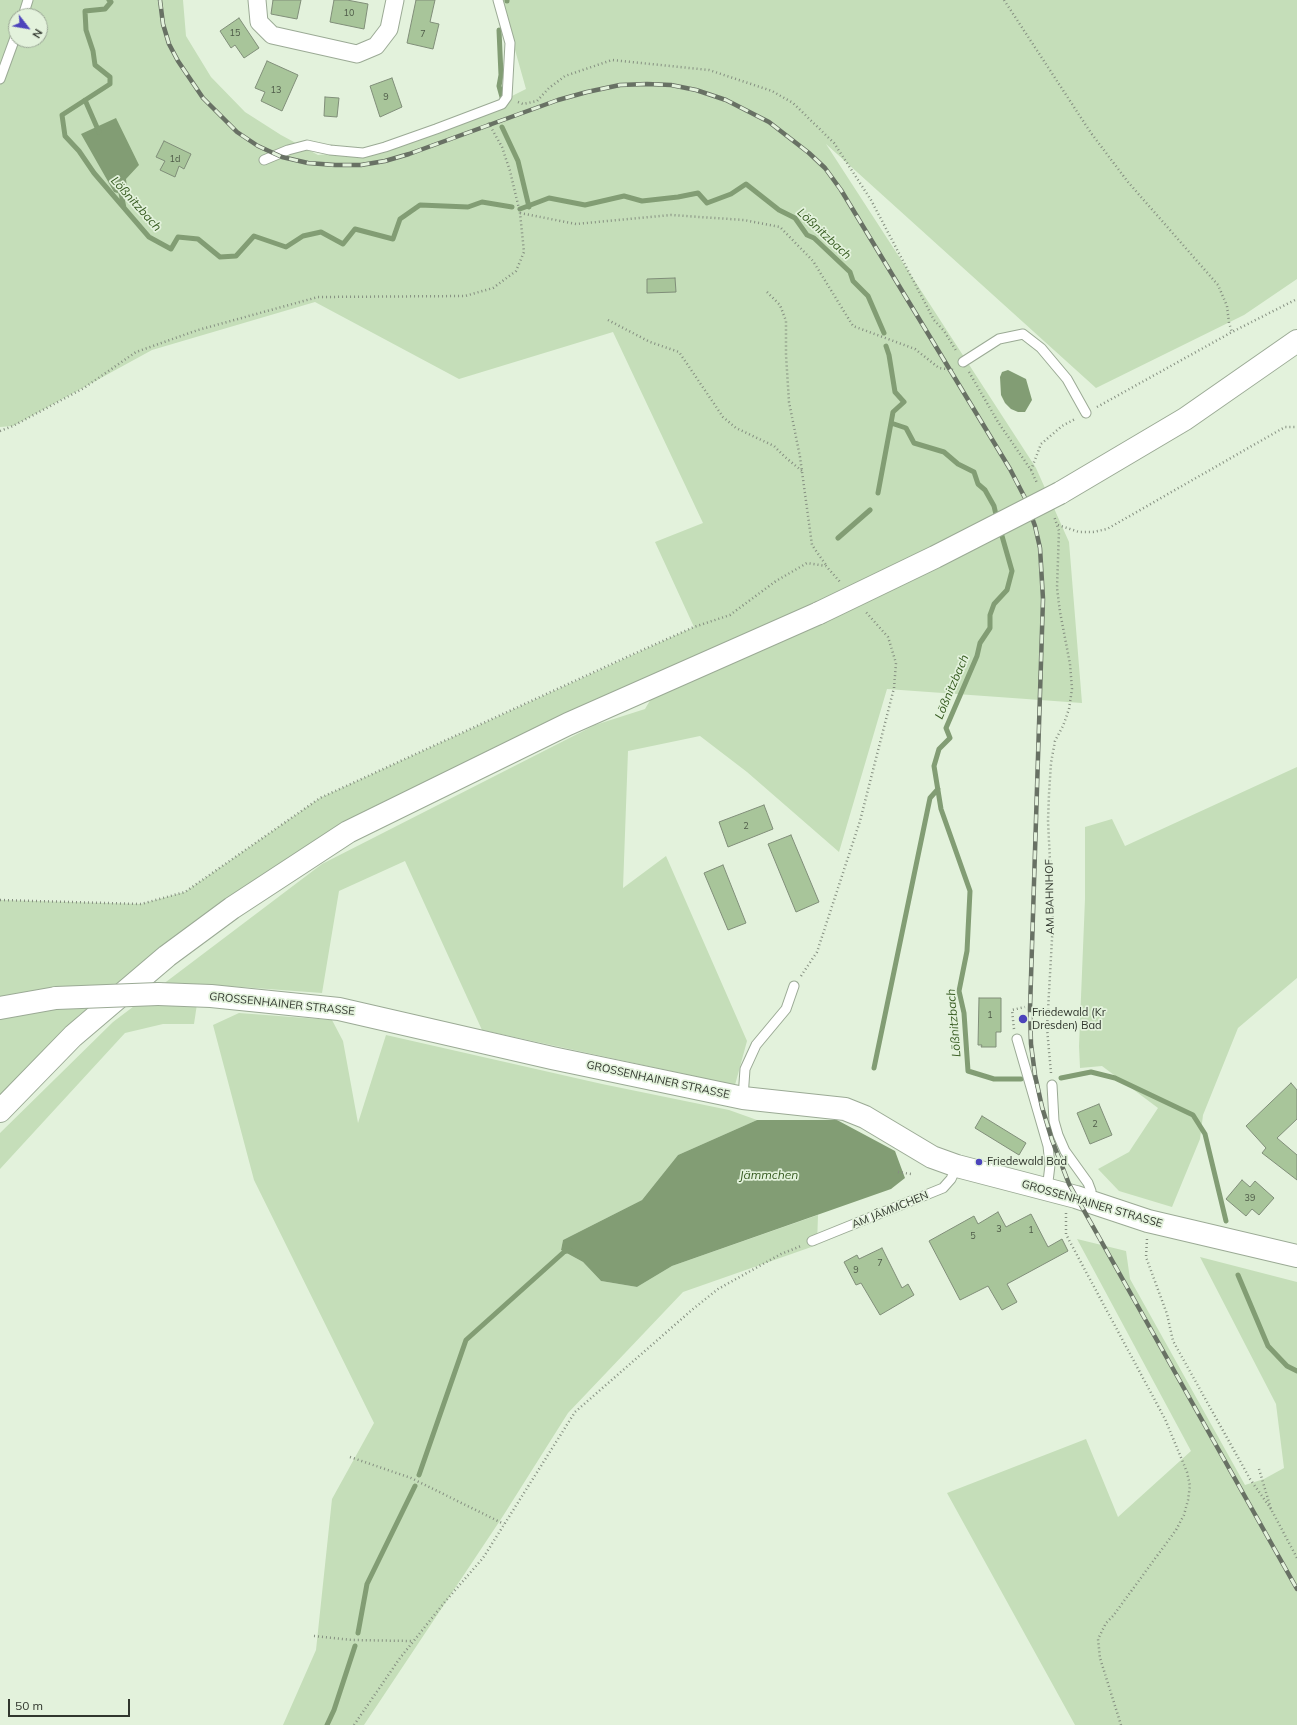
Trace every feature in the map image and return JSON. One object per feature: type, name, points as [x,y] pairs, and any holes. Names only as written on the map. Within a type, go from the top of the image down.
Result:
[{"type":"main road","points":[[0,1110],[73,1036],[167,956],[232,908],[348,832],[568,724],[819,613],[935,557],[1060,493],[1185,419],[1297,341]]},
{"type":"main road","name":"GROSSENHAINER STRASSE","points":[[0,1008],[56,998],[158,994],[211,996],[339,1009],[552,1058],[743,1098],[844,1109],[864,1117],[932,1156],[957,1166],[1068,1195],[1148,1221],[1297,1256]]},
{"type":"street","points":[[257,0],[259,22],[272,35],[357,54],[376,46],[389,29],[395,0]]},
{"type":"lane","points":[[264,160],[288,150],[307,145],[330,150],[363,153],[385,147],[502,104],[507,97],[510,43],[498,0]]},
{"type":"lane","points":[[0,79],[11,48]]},
{"type":"lane","points":[[963,367],[999,339],[1023,334],[1041,348],[1067,379],[1086,413]]},
{"type":"lane","points":[[743,1098],[745,1069],[756,1045],[786,1008],[794,986]]},
{"type":"lane","points":[[1017,1039],[1048,1146],[1050,1165],[1047,1190]]},
{"type":"lane","points":[[1052,1085],[1054,1121],[1058,1135],[1065,1150],[1088,1183],[1091,1191],[1090,1202]]},
{"type":"lane","name":"AM JÄMMCHEN","points":[[812,1241],[943,1188],[951,1179],[957,1166]]},
{"type":"path","points":[[1004,0],[1091,133],[1128,182],[1218,285],[1227,306],[1228,323],[1232,332]]},
{"type":"path","points":[[507,97],[523,104],[537,101],[548,88],[565,76],[612,60],[709,70],[772,91],[793,104],[834,143],[871,200],[934,320],[944,331],[963,367],[968,371],[998,422],[1031,470],[1041,444],[1062,426],[1232,332],[1297,299]]},
{"type":"path","points":[[0,431],[13,426],[84,388],[136,352],[219,324],[318,297],[465,296],[493,288],[516,271],[524,252],[520,213],[502,146],[491,129],[483,111]]},
{"type":"path","points":[[520,213],[576,224],[671,215],[744,220],[780,227],[813,261],[853,326],[915,349],[939,368],[956,370]]},
{"type":"path","points":[[767,292],[780,305],[786,321],[786,355],[790,402],[802,471],[812,545],[826,566],[841,584]]},
{"type":"path","points":[[608,320],[650,342],[679,352],[723,417],[736,428],[774,446],[784,457],[802,471]]},
{"type":"path","points":[[963,367],[968,371]]},
{"type":"path","name":"AM BAHNHOF","points":[[1052,1085],[1047,1028],[1053,921],[1048,821],[1049,794],[1051,763],[1055,741],[1063,726],[1069,709],[1072,689],[1070,664],[1060,612],[1058,588],[1058,524],[1079,532],[1093,532],[1107,529],[1285,427],[1297,427]]},
{"type":"path","points":[[0,900],[141,904],[185,892],[320,798],[629,656],[694,627],[730,615],[776,581],[807,563],[826,566]]},
{"type":"path","points":[[794,986],[817,952],[860,821],[894,688],[896,663],[888,637],[862,607]]},
{"type":"path","points":[[1017,1039],[1012,1010],[1025,1007]]},
{"type":"path","points":[[898,1172],[911,1174]]},
{"type":"path","points":[[1068,1195],[1065,1225],[1066,1234],[1165,1419],[1187,1472],[1190,1486],[1186,1507],[1176,1530],[1113,1616],[1106,1623],[1098,1639],[1100,1658],[1122,1725]]},
{"type":"path","points":[[1148,1221],[1146,1257],[1167,1314],[1173,1341],[1250,1479],[1271,1509],[1297,1558]]},
{"type":"path","points":[[354,1725],[400,1658],[483,1558],[576,1412],[693,1309],[718,1289],[781,1254],[812,1241]]},
{"type":"path","points":[[350,1457],[411,1478],[504,1524]]},
{"type":"path","points":[[1259,1470],[1271,1509]]},
{"type":"path","points":[[314,1636],[352,1640],[413,1642]]},
{"type":"shaded area","points":[[0,0],[183,0],[186,36],[211,77],[245,112],[281,135],[318,155],[373,150],[478,113],[526,89],[501,0],[1297,0],[1297,279],[1244,315],[1096,388],[826,144],[1036,468],[1069,542],[1082,703],[887,689],[839,852],[747,772],[700,736],[628,751],[623,888],[666,856],[747,1041],[735,1085],[482,1030],[405,861],[339,891],[322,993],[200,984],[194,1024],[163,1024],[125,1033],[0,1169],[0,1133],[113,1022],[322,864],[595,725],[645,709],[668,670],[233,897],[79,1015],[0,1096],[0,900],[141,904],[185,892],[320,798],[694,627],[655,542],[703,523],[613,332],[459,379],[315,302],[152,350],[13,426],[0,427]]},
{"type":"shaded area","points":[[1297,767],[1297,978],[1238,1028],[1203,1115],[1200,1139],[1172,1207],[1119,1191],[1098,1169],[1129,1152],[1158,1108],[1102,1066],[1080,1068],[1079,1046],[1085,899],[1085,827],[1112,819],[1125,846]]},
{"type":"shaded area","points":[[239,1013],[332,1020],[343,1041],[358,1123],[386,1035],[602,1084],[729,1110],[757,1120],[678,1155],[642,1200],[563,1240],[561,1250],[583,1262],[601,1281],[637,1287],[672,1266],[818,1215],[817,1245],[683,1292],[568,1413],[503,1516],[364,1725],[283,1725],[316,1650],[332,1499],[374,1423],[254,1180],[213,1025]]},
{"type":"shaded area","points":[[1077,1239],[1126,1251],[1130,1279],[1245,1485],[1264,1479],[1284,1468],[1276,1404],[1200,1257],[1297,1282],[1297,1725],[1075,1725],[947,1493],[1086,1439],[1118,1517],[1191,1451]]},
{"type":"water","points":[[116,118],[139,165],[126,179],[128,196],[114,192],[81,134]]},
{"type":"water","points":[[1008,370],[1026,379],[1032,400],[1025,412],[1018,412],[1011,409],[1005,403],[1001,395],[1000,377],[1002,372]]},
{"type":"water","name":"Jämmchen","points":[[757,1120],[837,1120],[895,1151],[905,1178],[891,1189],[672,1266],[637,1287],[601,1281],[583,1262],[561,1250],[563,1240],[642,1200],[678,1155]]},
{"type":"building","points":[[273,0],[301,0],[297,19],[271,14]]},
{"type":"building","points":[[334,0],[347,0],[368,4],[364,29],[330,22]]},
{"type":"building","points":[[416,0],[435,0],[430,22],[439,24],[433,49],[407,43]]},
{"type":"building","points":[[239,18],[259,48],[244,58],[235,45],[231,48],[220,31]]},
{"type":"building","points":[[267,61],[298,75],[282,111],[261,101],[265,92],[255,88]]},
{"type":"building","points":[[392,78],[402,107],[380,117],[370,86]]},
{"type":"building","points":[[325,97],[339,98],[337,117],[324,116]]},
{"type":"building","points":[[164,141],[191,154],[184,169],[179,166],[175,177],[160,170],[165,161],[156,157]]},
{"type":"building","points":[[675,278],[676,292],[647,293],[647,279]]},
{"type":"building","points":[[764,805],[773,829],[728,847],[719,822]]},
{"type":"building","points":[[791,835],[819,902],[796,912],[768,844]]},
{"type":"building","points":[[723,865],[746,923],[728,930],[704,873]]},
{"type":"building","points":[[979,998],[1001,998],[1001,1032],[996,1032],[996,1047],[981,1047],[982,1045],[978,1045]]},
{"type":"building","points":[[1291,1083],[1297,1090],[1297,1119],[1277,1138],[1297,1155],[1297,1180],[1262,1153],[1266,1148],[1246,1126]]},
{"type":"building","points":[[1099,1104],[1112,1135],[1090,1144],[1077,1113]]},
{"type":"building","points":[[982,1116],[1026,1143],[1019,1155],[975,1128]]},
{"type":"building","points":[[1242,1180],[1250,1187],[1255,1181],[1274,1198],[1259,1215],[1252,1209],[1246,1216],[1226,1199]]},
{"type":"building","points":[[998,1212],[1006,1227],[1031,1214],[1048,1247],[1062,1239],[1068,1251],[1007,1284],[1017,1302],[1002,1310],[988,1286],[960,1300],[929,1241],[974,1216],[978,1224]]},
{"type":"building","points":[[882,1248],[902,1288],[908,1284],[914,1295],[880,1315],[861,1283],[856,1285],[844,1262],[857,1255],[859,1259]]},
{"type":"waterway","name":"Lößnitzbach","points":[[109,0],[111,2],[105,9],[85,11],[86,30],[93,51],[95,65],[110,77],[110,84],[62,115],[65,136],[79,151],[94,173],[149,237],[171,249],[178,237],[198,239],[220,257],[236,256],[254,236],[286,247],[303,236],[321,232],[343,244],[355,229],[393,239],[400,219],[420,205],[468,207],[482,202],[512,207]]},
{"type":"waterway","points":[[499,30],[501,75],[499,86],[502,97]]},
{"type":"waterway","points":[[85,100],[99,132]]},
{"type":"waterway","points":[[502,127],[518,161],[529,207]]},
{"type":"waterway","name":"Lößnitzbach","points":[[520,209],[549,198],[585,205],[624,196],[642,201],[698,193],[707,203],[731,194],[746,184],[779,210],[795,218],[807,235],[814,238],[850,272],[853,281],[868,296],[884,333]]},
{"type":"waterway","points":[[120,188],[124,208]]},
{"type":"waterway","name":"Lößnitzbach","points":[[886,346],[889,355],[895,392],[904,402],[893,412],[891,423],[906,428],[914,443],[944,452],[958,464],[974,472],[978,484],[985,490],[994,506],[997,519]]},
{"type":"waterway","points":[[878,493],[891,423]]},
{"type":"waterway","points":[[838,538],[870,510]]},
{"type":"waterway","name":"Lößnitzbach","points":[[1000,529],[1012,571],[1007,590],[994,604],[990,615],[990,628],[980,643],[977,656],[946,728],[950,738],[939,749],[934,766],[941,809],[970,891],[967,951],[959,991],[964,1013],[968,1071],[994,1079],[1021,1079]]},
{"type":"waterway","points":[[874,1068],[930,798],[938,789]]},
{"type":"waterway","name":"Lößnitzbach","points":[[1061,1078],[1091,1072],[1115,1078],[1193,1115],[1205,1134],[1226,1221]]},
{"type":"waterway","points":[[419,1475],[466,1340],[564,1252],[570,1250]]},
{"type":"waterway","name":"Lößnitzbach","points":[[1238,1275],[1268,1346],[1287,1366],[1297,1371]]},
{"type":"waterway","points":[[358,1633],[367,1584],[415,1486]]},
{"type":"waterway","points":[[327,1725],[334,1710],[355,1646]]},
{"type":"railway","points":[[160,0],[163,24],[169,44],[178,61],[203,98],[237,132],[258,146],[282,157],[308,163],[335,165],[361,165],[385,161],[409,154],[558,100],[587,92],[620,85],[671,85],[696,90],[726,100],[769,122],[809,153],[825,168],[841,190],[1010,469],[1025,498],[1035,526],[1040,548],[1043,599],[1030,1009],[1031,1044],[1035,1075],[1042,1107],[1052,1140],[1069,1184],[1297,1589]]},
{"type":"place","name":"Friedewald (Kr Dresden) Bad","points":[[1023,1019]]},
{"type":"place","name":"Friedewald Bad","points":[[979,1162]]}]
